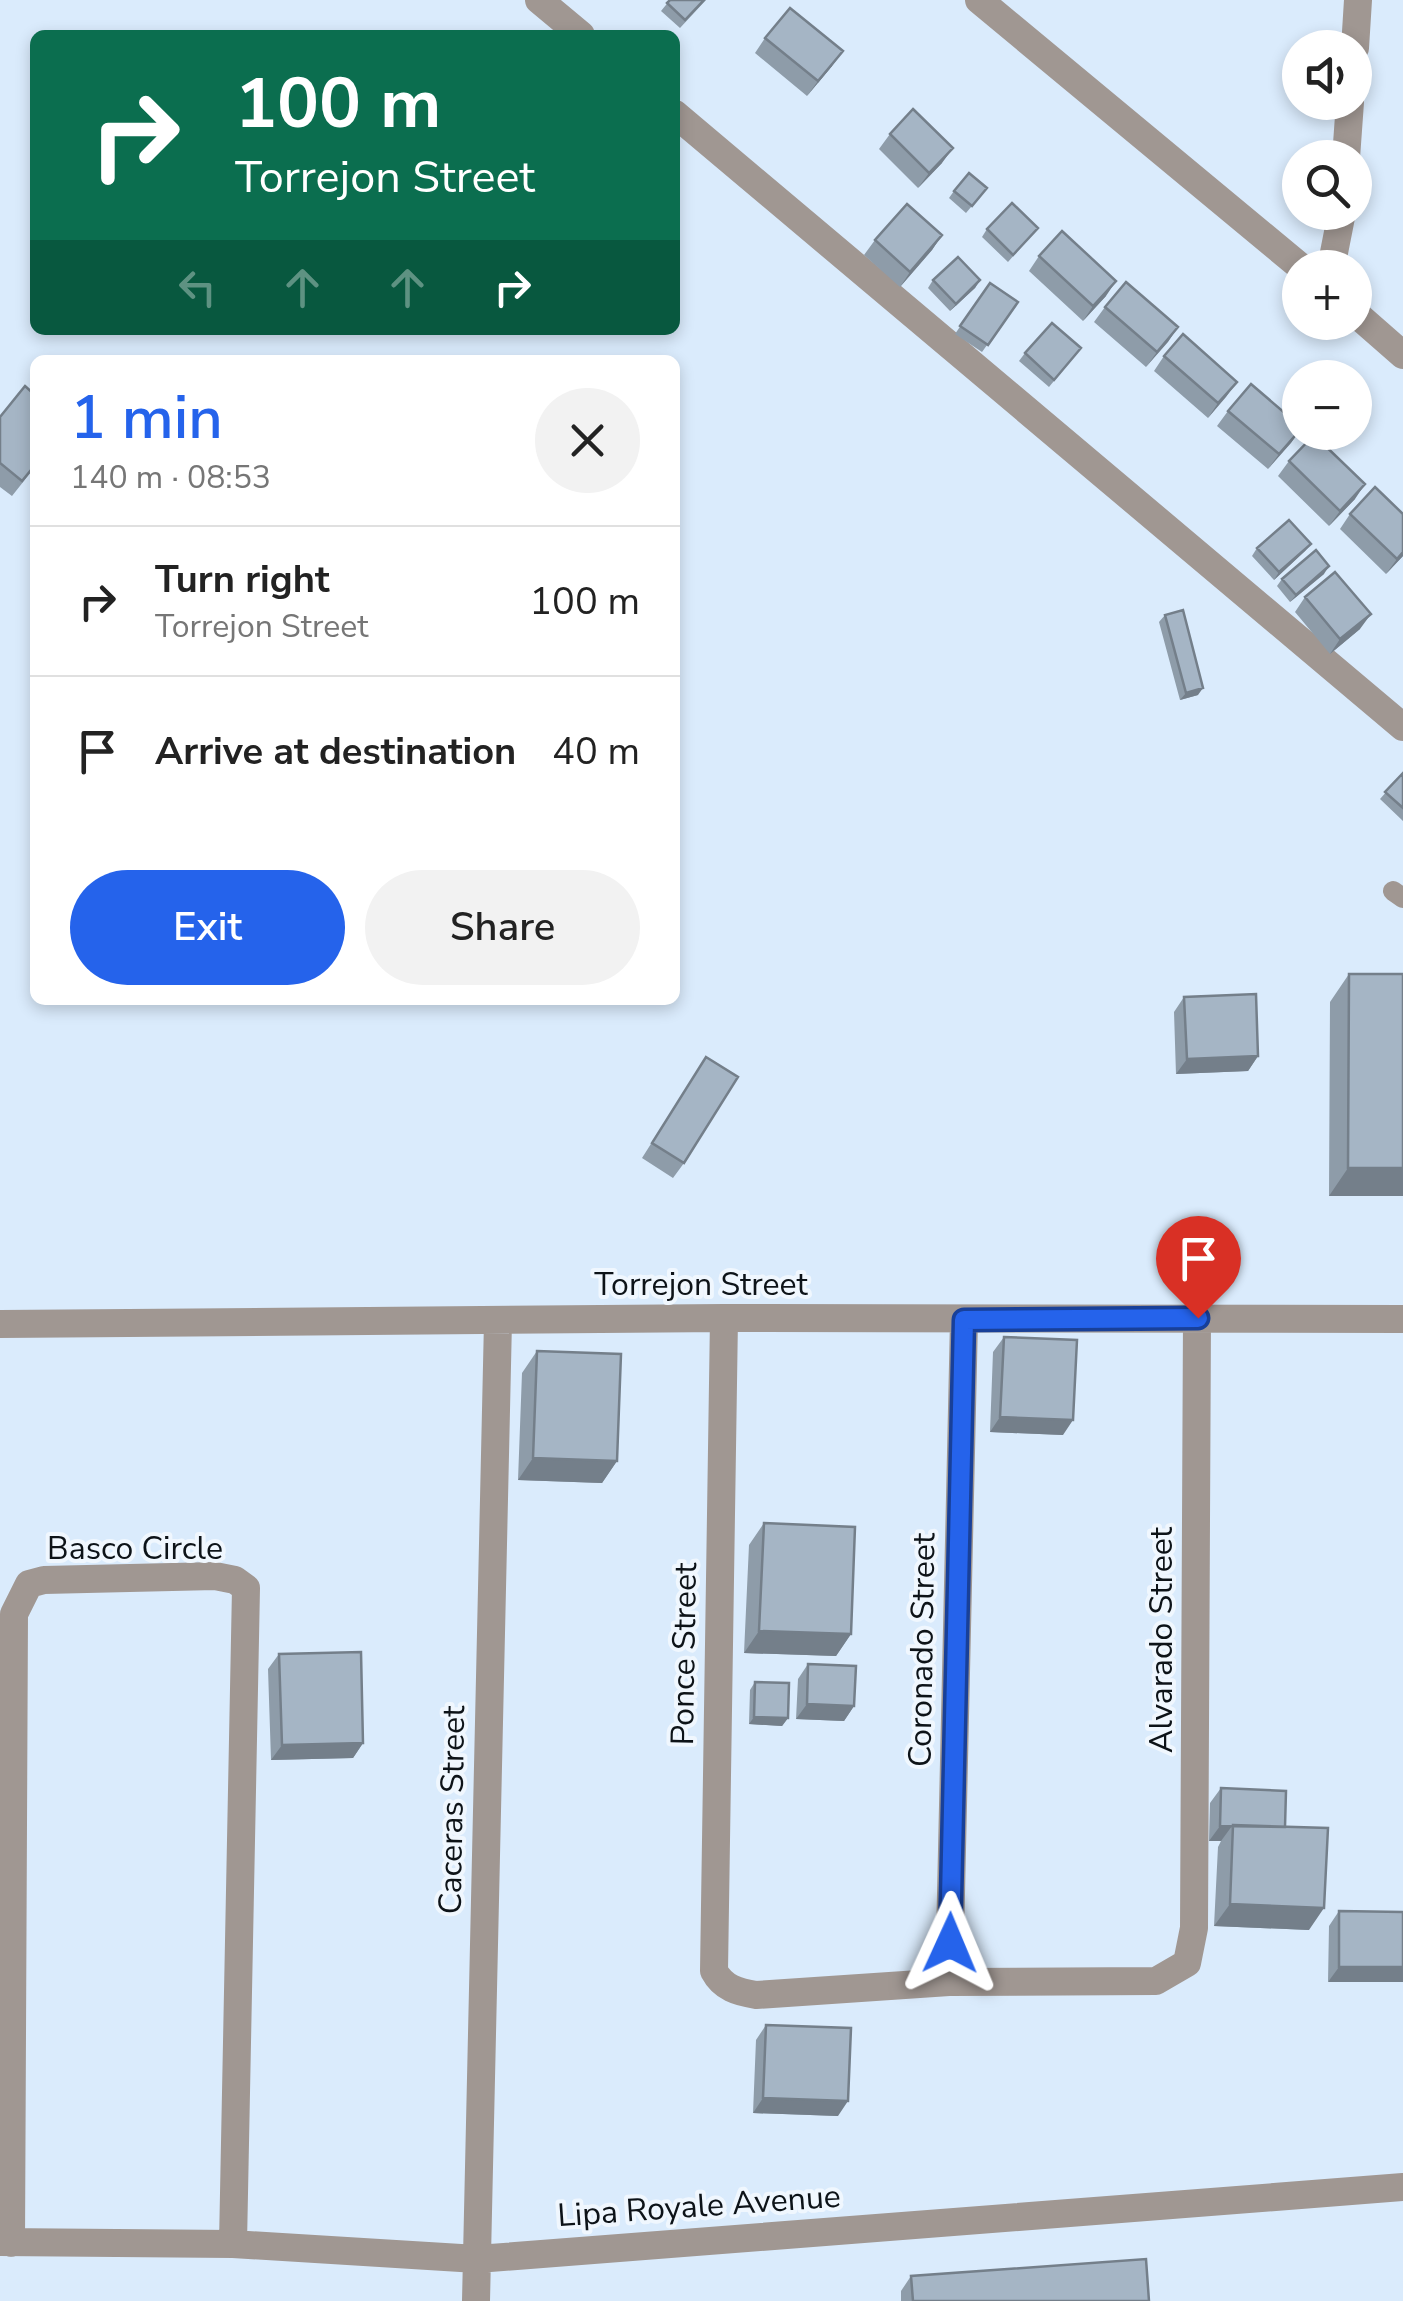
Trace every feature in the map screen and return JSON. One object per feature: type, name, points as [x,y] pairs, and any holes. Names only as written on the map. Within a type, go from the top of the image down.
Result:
[{"type":"street","points":[[539,0],[575,30]]},
{"type":"street","points":[[979,0],[1282,251]]},
{"type":"street","points":[[1356,30],[1358,0]]},
{"type":"street","points":[[680,118],[1403,727]]},
{"type":"street","points":[[1372,328],[1403,355]]},
{"type":"street","name":"Torrejon Street","points":[[0,1324],[724,1318],[1403,1319]]},
{"type":"street","name":"Ponce Street","points":[[724,1318],[714,1972],[727,1986],[756,1995],[949,1982]]},
{"type":"street","name":"Alvarado Street","points":[[949,1982],[1156,1981],[1187,1963],[1194,1928],[1198,1318]]},
{"type":"street","name":"Coronado Street","points":[[949,1982],[964,1320]]},
{"type":"street","name":"Caceras Street","points":[[476,2301],[498,1321]]},
{"type":"street","name":"Basco Circle","points":[[6,2242],[14,1614],[29,1584],[44,1580],[215,1576],[235,1580],[246,1588],[233,2244]]},
{"type":"street","name":"Lipa Royale Avenue","points":[[6,2242],[233,2244],[478,2259],[1403,2186]]},
{"type":"building","points":[[704,0],[685,20],[667,3]]},
{"type":"building","points":[[790,8],[843,51],[818,81],[765,38]]},
{"type":"building","points":[[913,109],[953,148],[929,173],[890,134]]},
{"type":"building","points":[[969,173],[987,188],[972,206],[954,191]]},
{"type":"building","points":[[1012,203],[1038,228],[1013,255],[987,229]]},
{"type":"building","points":[[907,204],[942,235],[910,272],[875,240]]},
{"type":"building","points":[[1062,231],[1116,281],[1093,306],[1039,256]]},
{"type":"building","points":[[958,257],[980,280],[956,304],[933,280]]},
{"type":"building","points":[[1126,282],[1178,327],[1157,352],[1105,307]]},
{"type":"building","points":[[990,283],[1018,302],[988,345],[960,326]]},
{"type":"building","points":[[1052,323],[1081,348],[1054,380],[1025,353]]},
{"type":"building","points":[[1183,334],[1237,382],[1218,403],[1164,356]]},
{"type":"building","points":[[1251,384],[1282,411],[1282,450],[1279,454],[1228,411]]},
{"type":"building","points":[[25,386],[30,390],[30,471],[22,481],[0,463],[0,417]]},
{"type":"building","points":[[1300,450],[1330,450],[1365,484],[1340,511],[1289,461]]},
{"type":"building","points":[[1375,487],[1403,514],[1403,552],[1397,559],[1350,514]]},
{"type":"building","points":[[1289,520],[1311,544],[1279,572],[1257,548]]},
{"type":"building","points":[[1316,550],[1329,566],[1296,595],[1282,579]]},
{"type":"building","points":[[1335,572],[1371,614],[1340,639],[1305,597]]},
{"type":"building","points":[[1183,610],[1203,688],[1186,693],[1165,615]]},
{"type":"building","points":[[1403,773],[1403,808],[1385,792]]},
{"type":"building","points":[[1349,974],[1403,974],[1403,1168],[1348,1168]]},
{"type":"building","points":[[1256,994],[1258,1056],[1187,1059],[1184,997]]},
{"type":"building","points":[[706,1057],[738,1077],[684,1163],[652,1143]]},
{"type":"building","points":[[1004,1337],[1077,1340],[1073,1420],[1000,1417]]},
{"type":"building","points":[[537,1351],[621,1354],[617,1461],[533,1458]]},
{"type":"building","points":[[764,1523],[855,1527],[851,1634],[759,1631]]},
{"type":"building","points":[[361,1652],[363,1743],[282,1745],[279,1654]]},
{"type":"building","points":[[808,1664],[856,1666],[854,1706],[807,1704]]},
{"type":"building","points":[[755,1682],[789,1683],[788,1718],[754,1717]]},
{"type":"building","points":[[1221,1788],[1286,1791],[1285,1827],[1220,1826]]},
{"type":"building","points":[[1233,1825],[1328,1828],[1324,1908],[1230,1904]]},
{"type":"building","points":[[1339,1911],[1403,1912],[1403,1967],[1339,1967]]},
{"type":"building","points":[[766,2025],[851,2028],[848,2101],[763,2098]]},
{"type":"building","points":[[1146,2259],[1149,2301],[913,2301],[911,2276]]},
{"type":"route","points":[[950,1943],[964,1320],[1198,1318]]}]
